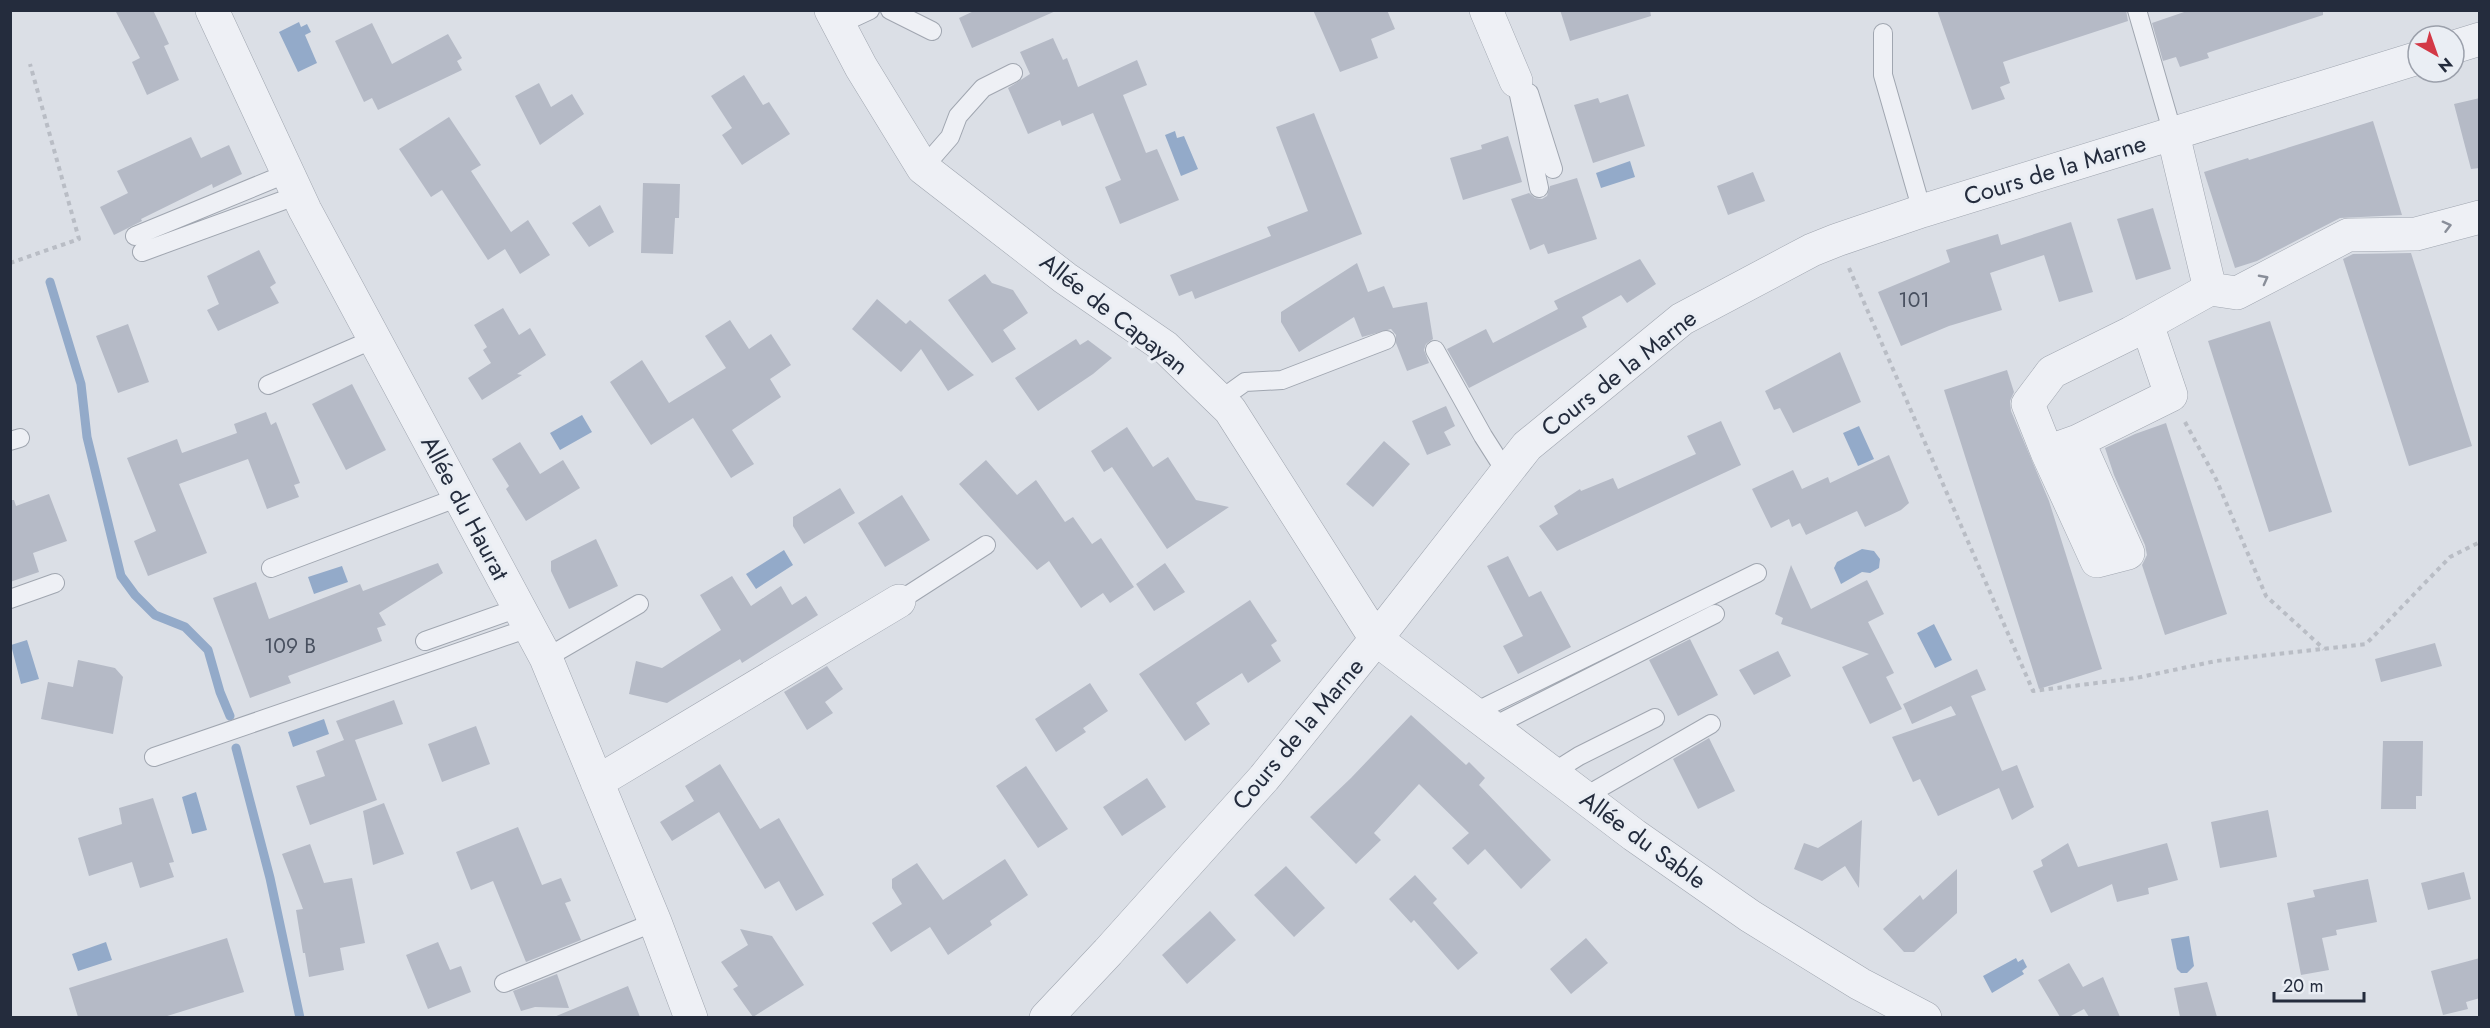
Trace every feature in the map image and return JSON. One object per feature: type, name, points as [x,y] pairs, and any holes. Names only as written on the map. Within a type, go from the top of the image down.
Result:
[{"type":"street","name":"Allée du Haurat","points":[[212,10],[293,184],[546,658],[655,922],[691,1017]]},
{"type":"street","points":[[1486,10],[1516,81]]},
{"type":"street","name":"Allée de Capayan","points":[[835,18],[861,67],[923,168],[1065,278],[1165,347],[1230,410],[1376,639]]},
{"type":"street","name":"Cours de la Marne","points":[[1046,1017],[1215,834],[1376,639],[1527,446],[1682,319],[1812,250],[1923,211],[2406,62]]},
{"type":"street","points":[[2173,134],[2210,289]]},
{"type":"street","points":[[2078,441],[2128,553],[2097,561],[2047,452],[2028,404],[2052,372],[2210,289],[2237,293],[2348,235],[2416,234],[2480,217]]},
{"type":"street","points":[[2047,452],[2078,441],[2171,395],[2147,324]]},
{"type":"street","points":[[597,782],[899,601]]},
{"type":"street","name":"Allée du Sable","points":[[1376,639],[1634,835],[1750,916],[1860,984],[1925,1017]]},
{"type":"lane","points":[[835,18],[870,10]]},
{"type":"lane","points":[[890,10],[932,31]]},
{"type":"lane","points":[[2137,10],[2173,134]]},
{"type":"lane","points":[[1883,33],[1883,75],[1923,211]]},
{"type":"lane","points":[[923,168],[950,137],[958,116],[983,88],[1013,73]]},
{"type":"lane","points":[[1516,81],[1529,92],[1553,169]]},
{"type":"lane","points":[[1516,81],[1539,188]]},
{"type":"lane","points":[[139,244],[293,184]]},
{"type":"lane","points":[[268,385],[374,339]]},
{"type":"lane","points":[[1220,400],[1245,382],[1282,380],[1386,340]]},
{"type":"lane","points":[[1435,350],[1506,472]]},
{"type":"lane","points":[[271,568],[459,497]]},
{"type":"lane","points":[[899,601],[986,545]]},
{"type":"lane","points":[[1482,720],[1757,573]]},
{"type":"lane","points":[[10,599],[55,583]]},
{"type":"lane","points":[[546,658],[639,604]]},
{"type":"lane","points":[[1482,720],[1715,614]]},
{"type":"lane","points":[[425,642],[524,618]]},
{"type":"lane","points":[[154,757],[524,618]]},
{"type":"lane","points":[[1552,773],[1579,756],[1655,718]]},
{"type":"lane","points":[[1584,797],[1712,724]]},
{"type":"lane","points":[[504,983],[655,922]]},
{"type":"path","points":[[10,263],[79,238],[30,64]]},
{"type":"path","points":[[2171,395],[2216,479],[2266,596],[2324,649]]},
{"type":"water","points":[[299,22],[301,27],[307,24],[311,32],[305,35],[317,63],[298,72],[279,32]]},
{"type":"water","points":[[1175,131],[1177,138],[1184,136],[1198,169],[1181,176],[1165,135]]},
{"type":"water","points":[[1630,161],[1635,177],[1601,188],[1596,173]]},
{"type":"water","points":[[582,415],[592,432],[560,450],[550,433]]},
{"type":"water","points":[[1859,426],[1874,459],[1858,466],[1843,433]]},
{"type":"water","points":[[1862,549],[1874,551],[1880,559],[1879,568],[1870,573],[1862,572],[1841,584],[1834,568],[1837,562]]},
{"type":"water","points":[[784,550],[793,565],[756,589],[746,574]]},
{"type":"water","points":[[342,566],[348,582],[314,594],[308,577]]},
{"type":"water","points":[[1934,624],[1952,660],[1935,668],[1917,633]]},
{"type":"water","points":[[27,640],[39,679],[21,684],[11,645]]},
{"type":"water","points":[[324,719],[329,734],[293,747],[288,732]]},
{"type":"water","points":[[196,792],[207,830],[192,834],[182,797]]},
{"type":"water","points":[[2189,936],[2194,966],[2187,973],[2181,973],[2177,969],[2171,939]]},
{"type":"water","points":[[106,942],[112,960],[78,971],[72,954]]},
{"type":"water","points":[[2016,958],[2018,962],[2023,959],[2027,967],[2022,971],[2024,974],[1992,993],[1983,976]]},
{"type":"building","points":[[115,10],[153,10],[169,44],[164,46],[179,80],[147,95],[132,62],[140,58]]},
{"type":"building","points":[[976,10],[1058,10],[972,48],[959,18]]},
{"type":"building","points":[[1313,10],[1387,10],[1395,29],[1371,39],[1378,58],[1340,72]]},
{"type":"building","points":[[1560,10],[1650,10],[1651,16],[1570,41]]},
{"type":"building","points":[[1937,10],[2126,10],[2128,21],[2003,62],[2010,83],[2000,87],[2005,99],[1972,110]]},
{"type":"building","points":[[2190,10],[2323,10],[2323,15],[2207,53],[2209,58],[2180,67],[2176,57],[2163,61],[2152,23]]},
{"type":"building","points":[[372,23],[392,64],[448,34],[462,58],[457,61],[462,70],[378,110],[372,98],[364,102],[335,41]]},
{"type":"building","points":[[1053,38],[1063,60],[1067,58],[1078,87],[1137,60],[1147,85],[1123,95],[1146,153],[1157,149],[1179,200],[1120,224],[1105,187],[1121,180],[1093,113],[1062,126],[1060,120],[1028,134],[1008,88],[1030,74],[1020,52]]},
{"type":"building","points":[[744,75],[763,105],[769,102],[790,134],[742,165],[722,135],[732,128],[711,96]]},
{"type":"building","points":[[539,83],[551,107],[572,94],[584,114],[540,145],[515,96]]},
{"type":"building","points":[[1628,94],[1645,146],[1593,163],[1574,105],[1598,98],[1600,103]]},
{"type":"building","points":[[2480,98],[2480,168],[2471,169],[2454,104]]},
{"type":"building","points":[[1314,113],[1362,234],[1195,299],[1192,291],[1179,296],[1170,275],[1271,236],[1267,227],[1308,211],[1276,127]]},
{"type":"building","points":[[449,117],[481,165],[471,171],[511,232],[528,220],[550,255],[520,274],[505,249],[488,260],[442,190],[431,197],[399,149]]},
{"type":"building","points":[[2373,121],[2402,215],[2340,218],[2257,261],[2235,268],[2204,172]]},
{"type":"building","points":[[1508,136],[1522,182],[1463,200],[1450,158],[1482,149],[1481,145]]},
{"type":"building","points":[[191,137],[201,158],[229,145],[242,174],[213,188],[212,184],[114,235],[100,207],[128,193],[117,171]]},
{"type":"building","points":[[1753,172],[1765,201],[1728,215],[1717,186]]},
{"type":"building","points":[[1577,178],[1597,239],[1548,254],[1544,244],[1530,250],[1511,199],[1529,193],[1535,198],[1542,199],[1547,196],[1550,186]]},
{"type":"building","points":[[643,183],[680,184],[679,218],[675,218],[673,254],[641,253]]},
{"type":"building","points":[[600,205],[614,232],[589,247],[572,223]]},
{"type":"building","points":[[2153,208],[2171,269],[2136,280],[2117,219]]},
{"type":"building","points":[[2071,222],[2093,292],[2059,302],[2044,255],[1990,273],[2002,310],[1949,326],[1901,346],[1878,292],[1950,262],[1946,250],[1998,234],[2001,245]]},
{"type":"building","points":[[259,250],[276,283],[270,287],[279,303],[218,331],[207,310],[219,304],[207,276]]},
{"type":"building","points":[[2411,253],[2472,446],[2409,466],[2343,259],[2353,254]]},
{"type":"building","points":[[1640,259],[1656,284],[1627,303],[1621,295],[1582,317],[1587,327],[1469,388],[1447,349],[1486,329],[1493,343],[1558,309],[1554,301]]},
{"type":"building","points":[[1357,263],[1368,292],[1384,286],[1393,308],[1427,302],[1433,339],[1426,344],[1424,350],[1429,363],[1407,371],[1396,343],[1396,335],[1391,329],[1362,337],[1354,317],[1299,352],[1281,322],[1281,312]]},
{"type":"building","points":[[985,274],[992,283],[1013,290],[1028,313],[1003,330],[1016,349],[992,363],[948,300]]},
{"type":"building","points":[[877,299],[906,324],[910,320],[974,375],[948,391],[921,349],[901,372],[852,329]]},
{"type":"building","points":[[503,308],[519,335],[530,328],[546,355],[517,374],[522,375],[482,400],[468,378],[491,363],[483,350],[487,347],[474,325]]},
{"type":"building","points":[[730,320],[749,349],[771,334],[791,365],[770,379],[781,397],[732,430],[754,464],[731,478],[693,418],[651,445],[610,382],[642,360],[669,403],[726,368],[705,336]]},
{"type":"building","points":[[2270,321],[2332,512],[2269,532],[2208,341]]},
{"type":"building","points":[[128,324],[149,382],[118,393],[96,336]]},
{"type":"building","points":[[1076,339],[1080,345],[1088,340],[1112,358],[1093,374],[1038,411],[1015,378]]},
{"type":"building","points":[[1840,352],[1861,402],[1793,433],[1780,408],[1774,410],[1765,391]]},
{"type":"building","points":[[2007,370],[2014,392],[2010,401],[2011,411],[2049,501],[2102,669],[2039,689],[1944,390]]},
{"type":"building","points":[[352,384],[386,450],[346,470],[312,404]]},
{"type":"building","points":[[1446,406],[1455,426],[1444,432],[1451,445],[1427,455],[1412,421]]},
{"type":"building","points":[[266,412],[271,425],[276,422],[300,483],[294,485],[299,497],[267,509],[248,459],[179,484],[207,553],[148,576],[134,541],[156,531],[127,458],[177,439],[182,453],[237,433],[234,424]]},
{"type":"building","points":[[1721,421],[1741,465],[1557,551],[1539,526],[1558,514],[1554,506],[1580,489],[1581,491],[1613,478],[1618,489],[1696,454],[1687,436]]},
{"type":"building","points":[[2166,423],[2227,614],[2165,635],[2142,565],[2147,555],[2145,545],[2114,475],[2105,448]]},
{"type":"building","points":[[1127,427],[1153,467],[1168,457],[1196,500],[1229,507],[1167,549],[1112,467],[1104,472],[1091,451]]},
{"type":"building","points":[[1384,441],[1410,464],[1373,507],[1346,484]]},
{"type":"building","points":[[520,442],[540,474],[563,460],[580,488],[526,521],[506,489],[509,486],[492,459]]},
{"type":"building","points":[[1889,455],[1909,503],[1901,510],[1865,527],[1857,511],[1806,535],[1800,523],[1792,527],[1789,519],[1771,528],[1752,489],[1793,470],[1802,489],[1828,477],[1830,483]]},
{"type":"building","points":[[986,460],[1017,495],[1036,480],[1065,522],[1073,517],[1092,544],[1101,538],[1134,587],[1110,603],[1103,593],[1081,608],[1049,561],[1037,570],[959,484]]},
{"type":"building","points":[[840,488],[855,513],[804,544],[793,526],[793,517]]},
{"type":"building","points":[[49,494],[67,541],[33,553],[39,572],[10,582],[10,500],[14,500],[16,506]]},
{"type":"building","points":[[902,495],[930,540],[885,567],[858,523]]},
{"type":"building","points":[[596,539],[618,586],[569,609],[551,571],[551,561]]},
{"type":"building","points":[[1508,556],[1529,597],[1541,591],[1571,647],[1518,674],[1503,646],[1523,636],[1487,566]]},
{"type":"building","points":[[438,563],[443,573],[379,613],[386,625],[377,628],[382,641],[288,676],[291,683],[250,698],[213,598],[256,582],[269,619],[360,584],[363,591]]},
{"type":"building","points":[[1165,563],[1185,592],[1154,611],[1136,584]]},
{"type":"building","points":[[1791,565],[1811,609],[1867,580],[1884,614],[1868,622],[1894,673],[1886,677],[1902,709],[1870,724],[1842,667],[1869,654],[1781,624],[1783,618],[1775,614]]},
{"type":"building","points":[[732,576],[751,606],[781,586],[792,605],[806,596],[818,615],[742,663],[740,659],[667,703],[629,694],[636,661],[662,668],[721,630],[700,595]]},
{"type":"building","points":[[1250,600],[1277,641],[1271,645],[1281,661],[1248,683],[1242,673],[1196,703],[1210,724],[1185,741],[1139,674]]},
{"type":"building","points":[[1690,639],[1718,695],[1678,716],[1649,660]]},
{"type":"building","points":[[2435,643],[2442,666],[2381,682],[2375,659]]},
{"type":"building","points":[[1778,651],[1791,676],[1754,695],[1739,670]]},
{"type":"building","points":[[78,660],[115,668],[123,677],[113,734],[41,719],[48,682],[73,687]]},
{"type":"building","points":[[827,666],[843,689],[825,702],[833,713],[807,730],[784,692]]},
{"type":"building","points":[[1977,669],[1986,690],[1971,696],[2002,771],[2017,765],[2034,807],[2012,820],[1999,788],[1938,816],[1920,779],[1913,782],[1892,737],[1956,715],[1951,706],[1912,724],[1903,704]]},
{"type":"building","points":[[1090,683],[1108,711],[1083,728],[1086,732],[1056,752],[1035,719]]},
{"type":"building","points":[[394,700],[403,724],[355,740],[377,800],[310,825],[296,786],[325,776],[316,751],[344,740],[336,721]]},
{"type":"building","points":[[1411,715],[1466,765],[1469,762],[1485,778],[1479,785],[1551,860],[1521,889],[1485,849],[1468,865],[1452,848],[1469,833],[1419,784],[1374,833],[1381,840],[1356,864],[1310,817]]},
{"type":"building","points":[[476,726],[490,764],[442,782],[428,744]]},
{"type":"building","points":[[1709,738],[1735,791],[1698,809],[1673,759]]},
{"type":"building","points":[[2383,741],[2423,741],[2422,796],[2416,796],[2416,809],[2381,809]]},
{"type":"building","points":[[720,764],[760,829],[779,818],[824,895],[796,911],[779,881],[765,889],[719,812],[672,841],[660,822],[694,801],[685,786]]},
{"type":"building","points":[[1026,766],[1068,829],[1038,848],[996,786]]},
{"type":"building","points":[[1147,778],[1166,807],[1122,836],[1103,807]]},
{"type":"building","points":[[153,798],[174,862],[169,863],[174,877],[140,888],[132,862],[89,876],[78,838],[122,824],[119,808]]},
{"type":"building","points":[[384,803],[404,854],[373,865],[363,811]]},
{"type":"building","points":[[2268,810],[2277,857],[2220,868],[2211,822]]},
{"type":"building","points":[[1862,820],[1859,888],[1845,866],[1822,881],[1794,869],[1804,843],[1818,848]]},
{"type":"building","points":[[518,827],[542,885],[561,878],[571,901],[565,903],[581,940],[526,962],[493,881],[471,890],[456,852]]},
{"type":"building","points":[[2068,843],[2078,867],[2167,843],[2178,880],[2148,888],[2149,894],[2117,902],[2112,884],[2051,913],[2033,871],[2043,866],[2041,860]]},
{"type":"building","points":[[310,844],[324,883],[352,878],[365,943],[340,948],[344,970],[309,977],[296,910],[303,909],[282,854]]},
{"type":"building","points":[[1005,859],[1028,895],[990,921],[992,925],[948,955],[930,927],[891,952],[872,923],[902,904],[892,888],[892,879],[917,863],[943,900]]},
{"type":"building","points":[[1286,866],[1325,908],[1294,937],[1254,895]]},
{"type":"building","points":[[1957,869],[1957,913],[1914,952],[1904,952],[1883,929],[1920,895],[1923,900]]},
{"type":"building","points":[[2464,872],[2471,899],[2428,910],[2421,883]]},
{"type":"building","points":[[1415,875],[1437,899],[1433,903],[1478,953],[1458,970],[1414,920],[1411,923],[1389,899]]},
{"type":"building","points":[[2368,879],[2377,922],[2336,930],[2337,935],[2322,938],[2329,970],[2301,975],[2287,903],[2315,897],[2313,890]]},
{"type":"building","points":[[1210,911],[1236,940],[1187,984],[1162,955]]},
{"type":"building","points":[[740,929],[772,936],[804,985],[753,1017],[733,989],[738,986],[721,962],[748,945]]},
{"type":"building","points":[[227,938],[244,992],[164,1017],[78,1017],[69,988]]},
{"type":"building","points":[[1586,938],[1608,963],[1571,994],[1550,969]]},
{"type":"building","points":[[438,942],[450,970],[461,966],[471,992],[428,1009],[406,955]]},
{"type":"building","points":[[2480,958],[2480,998],[2466,1002],[2468,1009],[2443,1015],[2431,971]]},
{"type":"building","points":[[2069,963],[2083,987],[2103,977],[2120,1017],[2089,1017],[2084,1009],[2069,1017],[2060,1017],[2038,980]]},
{"type":"building","points":[[557,974],[569,1008],[535,1007],[521,1011],[513,991]]},
{"type":"building","points":[[2207,982],[2217,1017],[2180,1017],[2174,988]]},
{"type":"building","points":[[628,986],[640,1017],[554,1017]]},
{"type":"waterway","points":[[50,282],[81,384],[87,437],[121,576],[135,595],[155,615],[185,627],[208,650],[220,692],[230,716]]},
{"type":"waterway","points":[[236,748],[270,878],[300,1018]]}]
